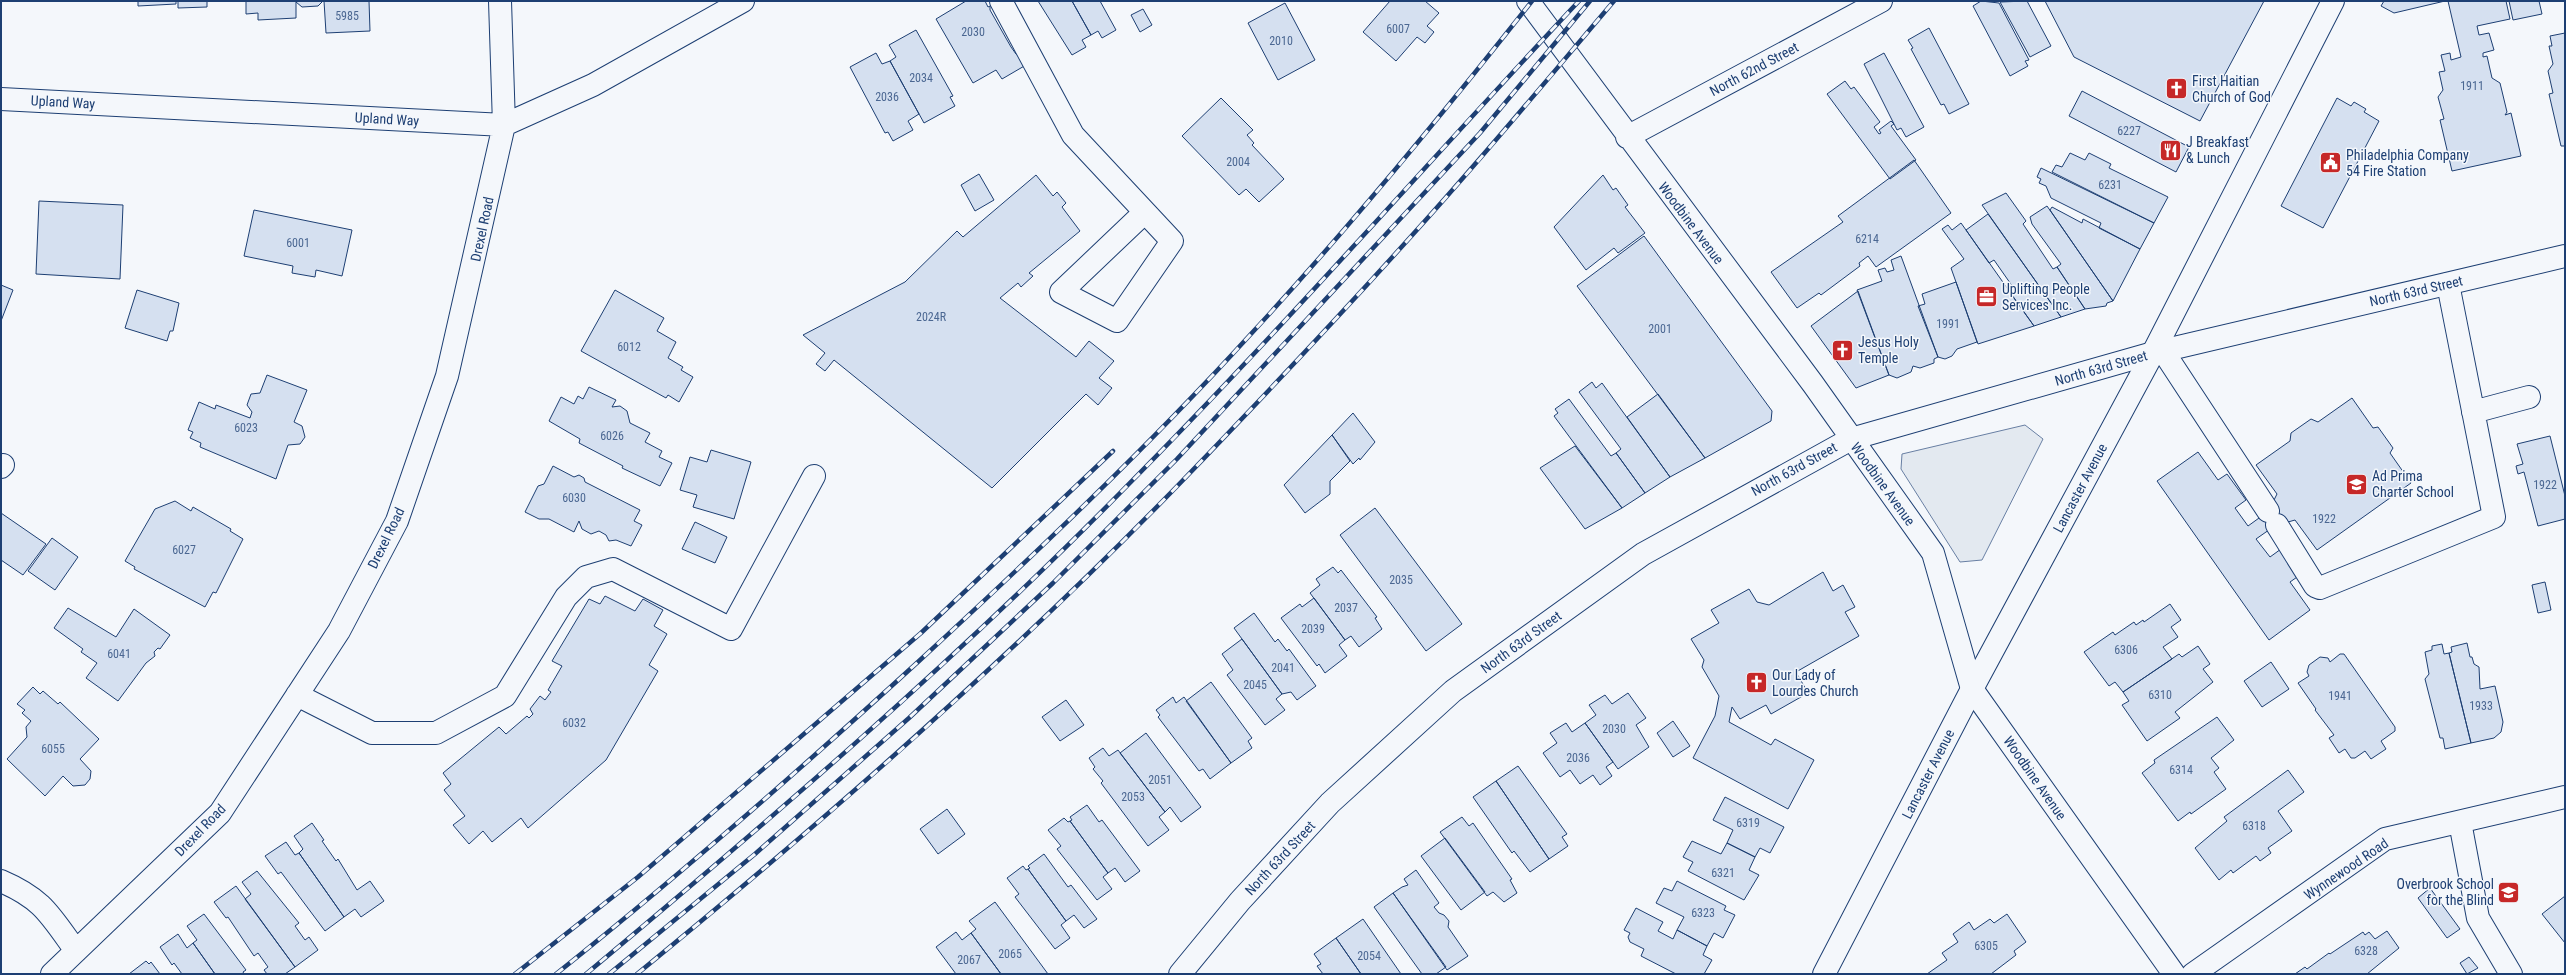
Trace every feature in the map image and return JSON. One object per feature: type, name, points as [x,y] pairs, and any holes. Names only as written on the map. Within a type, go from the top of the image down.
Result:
[{"type":"main road","name":"Drexel Road","points":[[52,974],[220,813],[339,631],[397,521],[447,376],[504,125],[500,1]]},
{"type":"main road","name":"Upland Way","points":[[1,99],[504,125],[592,85],[743,1]]},
{"type":"main road","points":[[1001,1],[1073,135],[1145,212],[1172,241],[1117,322],[1061,292],[1145,212]]},
{"type":"main road","name":"Woodbine Avenue","points":[[1528,1],[1627,137],[1813,384],[1933,553],[1972,689],[2174,974]]},
{"type":"main road","name":"North 62nd Street","points":[[1627,137],[1881,1]]},
{"type":"main road","name":"Lancaster Avenue","points":[[1824,974],[1972,689],[2158,352],[2333,1]]},
{"type":"main road","name":"North 63rd Street","points":[[1180,974],[1240,901],[1330,803],[1453,692],[1643,554],[1851,439],[2158,352],[2565,256]]},
{"type":"main road","points":[[2158,352],[2272,518],[2315,586],[2320,588],[2494,516],[2448,284]]},
{"type":"main road","points":[[2474,412],[2530,397]]},
{"type":"main road","points":[[297,695],[372,733],[436,733],[505,696],[566,597],[586,577],[613,569],[731,629],[814,476]]},
{"type":"main road","name":"Wynnewood Road","points":[[2193,974],[2385,839],[2565,797]]},
{"type":"main road","points":[[2460,822],[2478,918],[2511,974]]},
{"type":"main road","points":[[1,881],[27,893],[38,901],[76,951]]},
{"type":"shaded area","points":[[2025,425],[2043,439],[1982,560],[1960,562],[1901,469],[1902,454]]},
{"type":"building","points":[[138,1],[176,1],[176,4],[138,6]]},
{"type":"building","points":[[178,1],[207,1],[207,7],[178,8]]},
{"type":"building","points":[[246,1],[323,1],[318,6],[302,7],[296,2],[296,18],[258,20],[258,13],[246,14]]},
{"type":"building","points":[[324,1],[369,1],[370,31],[326,33]]},
{"type":"building","points":[[966,1],[985,1],[988,7],[990,6],[990,10],[1011,47],[1016,54],[1019,53],[1026,65],[1002,79],[996,70],[973,83],[936,19]]},
{"type":"building","points":[[1038,1],[1072,1],[1091,35],[1082,40],[1086,47],[1072,55]]},
{"type":"building","points":[[1072,1],[1100,1],[1116,30],[1102,38],[1098,31],[1091,35]]},
{"type":"building","points":[[1390,1],[1425,1],[1439,13],[1427,26],[1434,32],[1425,43],[1417,37],[1396,61],[1363,32]]},
{"type":"building","points":[[1981,1],[1999,3],[2029,60],[2025,61],[2028,66],[2010,76],[1973,6]]},
{"type":"building","points":[[2027,1],[2051,46],[2030,57],[2000,2]]},
{"type":"building","name":"First Haitian Church of God","points":[[2045,1],[2264,1],[2200,121],[2074,57]]},
{"type":"building","points":[[2384,1],[2445,1],[2394,13],[2381,6]]},
{"type":"building","points":[[2448,1],[2506,1],[2510,19],[2477,26],[2479,35],[2489,33],[2494,50],[2483,53],[2483,57],[2487,56],[2492,78],[2500,83],[2507,112],[2505,115],[2511,113],[2521,156],[2452,171],[2440,120],[2444,119],[2438,97],[2443,90],[2439,72],[2445,71],[2441,55],[2450,53],[2451,60],[2461,57]]},
{"type":"building","points":[[2509,1],[2539,1],[2542,14],[2513,20]]},
{"type":"building","points":[[1285,3],[1315,60],[1278,80],[1248,23]]},
{"type":"building","points":[[1143,9],[1152,25],[1140,32],[1131,15]]},
{"type":"building","points":[[1929,28],[1969,104],[1949,114],[1944,104],[1941,105],[1911,49],[1913,48],[1908,40]]},
{"type":"building","points":[[916,30],[953,96],[950,97],[955,106],[924,123],[890,61],[896,57],[889,45]]},
{"type":"building","points":[[2565,33],[2565,146],[2561,146],[2549,94],[2553,93],[2548,71],[2553,64],[2549,46],[2552,46],[2550,36]]},
{"type":"building","points":[[876,53],[882,64],[890,61],[919,114],[908,121],[913,130],[893,141],[888,132],[885,133],[850,67]]},
{"type":"building","points":[[1884,53],[1924,127],[1906,137],[1901,128],[1897,130],[1864,64]]},
{"type":"building","points":[[1845,81],[1851,89],[1854,87],[1880,122],[1874,127],[1879,134],[1881,133],[1879,130],[1891,121],[1894,124],[1891,126],[1916,160],[1890,179],[1827,94]]},
{"type":"building","points":[[2082,91],[2189,147],[2176,172],[2069,116]]},
{"type":"building","points":[[1221,98],[1253,130],[1247,135],[1254,143],[1252,145],[1284,179],[1259,202],[1246,189],[1239,195],[1182,136]]},
{"type":"building","name":"Philadelphia Company 54 Fire Station","points":[[2337,98],[2351,106],[2354,102],[2366,109],[2364,112],[2379,121],[2323,228],[2281,206]]},
{"type":"building","points":[[2070,153],[2085,160],[2089,153],[2111,164],[2109,168],[2168,197],[2154,223],[2052,172],[2056,165],[2062,167]]},
{"type":"building","points":[[1914,160],[1951,213],[1876,267],[1868,256],[1859,263],[1860,266],[1821,295],[1819,293],[1797,308],[1771,272],[1843,222],[1838,216]]},
{"type":"building","points":[[2041,168],[2154,223],[2140,249],[2099,228],[2101,223],[2051,198],[2046,186],[2039,183],[2041,179],[2037,177]]},
{"type":"building","points":[[979,174],[994,200],[975,211],[961,185]]},
{"type":"building","points":[[1036,175],[1053,196],[1057,192],[1066,203],[1062,207],[1080,231],[1029,273],[1033,276],[1021,287],[1018,283],[1000,298],[1076,357],[1089,341],[1114,361],[1099,378],[1112,388],[1098,405],[1086,394],[992,488],[834,360],[825,371],[816,364],[825,353],[803,335],[905,282],[957,231],[963,237]]},
{"type":"building","points":[[1603,175],[1613,190],[1616,188],[1628,205],[1625,207],[1645,233],[1618,253],[1614,248],[1586,270],[1554,227]]},
{"type":"building","points":[[2006,193],[2026,221],[2023,224],[2053,269],[2057,267],[2085,309],[2061,317],[1982,205]]},
{"type":"building","points":[[39,201],[123,205],[120,279],[36,274]]},
{"type":"building","points":[[2047,206],[2113,301],[2107,303],[2106,306],[2085,309],[2057,267],[2061,264],[2032,224],[2030,217]]},
{"type":"building","points":[[2052,207],[2082,223],[2083,219],[2140,249],[2113,301],[2050,210]]},
{"type":"building","points":[[254,210],[352,230],[342,276],[316,270],[315,277],[292,273],[293,266],[244,256]]},
{"type":"building","points":[[1988,214],[2061,317],[2034,326],[2011,294],[2015,290],[1994,260],[1989,263],[1966,230]]},
{"type":"building","points":[[1961,223],[2034,326],[1978,344],[1951,268],[1964,259],[1942,229],[1948,225],[1952,230]]},
{"type":"building","points":[[1644,236],[1772,411],[1771,421],[1705,458],[1577,286]]},
{"type":"building","points":[[1901,256],[1938,357],[1934,359],[1934,363],[1920,368],[1913,366],[1911,372],[1897,378],[1889,375],[1857,290],[1882,281],[1878,270],[1885,268],[1887,272],[1894,270],[1891,260]]},
{"type":"building","points":[[1956,282],[1977,342],[1957,349],[1952,356],[1945,359],[1938,357],[1918,306],[1925,304],[1922,294]]},
{"type":"building","points":[[1,285],[13,290],[1,321]]},
{"type":"building","points":[[137,290],[179,303],[173,331],[170,331],[167,341],[125,328]]},
{"type":"building","points":[[615,290],[664,318],[657,331],[676,342],[668,358],[683,367],[681,370],[693,377],[679,402],[668,395],[666,398],[581,351]]},
{"type":"building","points":[[1858,291],[1889,375],[1856,388],[1811,326]]},
{"type":"building","points":[[267,375],[307,390],[294,422],[302,426],[305,437],[300,444],[288,445],[276,479],[200,447],[201,443],[190,438],[193,432],[188,430],[199,402],[215,409],[216,405],[250,418],[252,412],[247,405],[251,394],[260,393]]},
{"type":"building","points":[[1592,382],[1596,388],[1602,383],[1670,477],[1645,493],[1616,453],[1621,449],[1579,392]]},
{"type":"building","points":[[589,387],[616,400],[612,407],[620,406],[627,411],[630,423],[650,433],[645,442],[662,451],[659,457],[672,463],[660,486],[622,468],[623,466],[579,443],[580,439],[549,421],[561,397],[574,404],[578,396],[583,399]]},
{"type":"building","points":[[1658,394],[1705,458],[1670,477],[1627,417]]},
{"type":"building","points":[[2352,398],[2373,428],[2378,427],[2393,448],[2390,453],[2411,483],[2317,550],[2295,520],[2288,522],[2286,518],[2256,539],[2270,557],[2281,549],[2300,575],[2290,582],[2310,610],[2269,640],[2157,481],[2198,452],[2218,480],[2227,474],[2246,500],[2235,508],[2248,526],[2277,505],[2274,500],[2277,494],[2256,465],[2290,441],[2291,433],[2311,419],[2318,422]]},
{"type":"building","points":[[1569,399],[1611,456],[1616,453],[1645,493],[1622,508],[1554,416],[1558,413],[1555,409]]},
{"type":"building","points":[[1353,413],[1375,442],[1360,460],[1359,458],[1353,464],[1332,435]]},
{"type":"building","points":[[1332,435],[1350,461],[1330,481],[1330,494],[1305,513],[1284,485]]},
{"type":"building","points":[[2550,436],[2565,496],[2565,519],[2538,526],[2524,472],[2518,474],[2516,466],[2523,464],[2517,444]]},
{"type":"building","points":[[1575,446],[1622,508],[1585,529],[1540,468]]},
{"type":"building","points":[[711,450],[751,462],[734,519],[693,507],[697,495],[680,490],[690,457],[707,462]]},
{"type":"building","points":[[553,466],[574,477],[579,475],[584,478],[585,482],[640,510],[634,521],[642,525],[631,546],[616,540],[609,541],[606,535],[599,531],[591,534],[582,529],[579,521],[574,532],[549,519],[539,519],[525,512],[538,486],[544,484]]},
{"type":"building","points":[[175,501],[191,511],[193,507],[231,529],[230,531],[243,539],[216,593],[213,592],[205,607],[134,569],[135,567],[125,561],[155,509]]},
{"type":"building","points":[[1375,508],[1462,624],[1426,651],[1340,535]]},
{"type":"building","points":[[1,513],[46,544],[23,575],[1,560]]},
{"type":"building","points":[[695,522],[727,537],[715,563],[682,549]]},
{"type":"building","points":[[52,538],[78,557],[55,590],[28,571]]},
{"type":"building","points":[[1333,567],[1338,573],[1341,570],[1377,617],[1375,618],[1382,629],[1359,647],[1351,636],[1345,640],[1310,593],[1320,585],[1316,579]]},
{"type":"building","name":"Our Lady of Lourdes Church","points":[[1823,572],[1833,591],[1843,585],[1855,607],[1845,612],[1859,636],[1796,672],[1808,693],[1771,714],[1766,705],[1740,719],[1732,707],[1729,722],[1771,745],[1775,739],[1814,760],[1788,809],[1693,758],[1715,716],[1719,696],[1702,667],[1704,660],[1691,639],[1719,623],[1711,610],[1749,589],[1757,602],[1769,605]]},
{"type":"building","points":[[2545,582],[2551,610],[2538,613],[2532,585]]},
{"type":"building","points":[[605,596],[635,611],[643,599],[663,610],[654,626],[667,634],[649,665],[658,671],[606,760],[528,828],[521,818],[492,842],[483,831],[469,844],[453,825],[465,816],[444,790],[451,784],[443,773],[499,727],[506,734],[527,716],[529,718],[533,714],[530,709],[540,696],[545,700],[551,692],[548,690],[562,666],[552,661],[589,599],[600,604]]},
{"type":"building","points":[[1314,598],[1345,640],[1339,645],[1347,656],[1325,673],[1319,664],[1317,666],[1281,618],[1300,604],[1302,607]]},
{"type":"building","points":[[2170,604],[2181,620],[2171,627],[2178,637],[2163,647],[2172,659],[2123,692],[2115,682],[2109,686],[2084,652],[2113,632],[2115,635],[2134,622],[2136,625],[2143,620],[2144,622]]},
{"type":"building","points":[[68,608],[116,637],[134,609],[170,635],[160,649],[158,648],[154,652],[155,656],[146,663],[118,701],[86,678],[97,663],[81,652],[83,649],[54,628]]},
{"type":"building","points":[[1254,613],[1275,642],[1278,639],[1287,651],[1289,649],[1316,686],[1297,700],[1291,692],[1282,694],[1234,628]]},
{"type":"building","points":[[1242,639],[1282,694],[1276,699],[1285,710],[1265,725],[1227,675],[1233,670],[1222,654]]},
{"type":"building","points":[[2467,643],[2470,657],[2472,657],[2474,664],[2479,667],[2480,689],[2495,686],[2503,722],[2501,732],[2494,738],[2471,743],[2449,653],[2452,652],[2451,647]]},
{"type":"building","points":[[2442,644],[2444,654],[2449,653],[2471,743],[2445,749],[2443,738],[2440,738],[2425,679],[2429,674],[2425,652],[2432,650],[2432,646]]},
{"type":"building","points":[[2198,646],[2210,664],[2203,669],[2213,682],[2175,712],[2180,718],[2147,741],[2122,705],[2129,701],[2123,692],[2179,654],[2182,657]]},
{"type":"building","points":[[2340,654],[2344,654],[2395,727],[2395,731],[2381,741],[2386,749],[2371,759],[2365,751],[2355,758],[2351,758],[2345,749],[2339,753],[2329,738],[2334,735],[2315,710],[2316,709],[2298,683],[2309,676],[2307,672],[2309,665],[2320,657],[2328,658],[2330,662]]},
{"type":"building","points":[[2271,662],[2289,689],[2262,707],[2244,681]]},
{"type":"building","points":[[1211,682],[1252,738],[1248,741],[1252,748],[1231,763],[1186,701]]},
{"type":"building","points":[[33,687],[40,694],[43,691],[58,704],[60,702],[99,739],[80,759],[91,771],[90,779],[85,785],[73,786],[63,776],[45,796],[7,759],[27,737],[26,727],[31,721],[22,713],[25,710],[17,704]]},
{"type":"building","points":[[1628,693],[1646,718],[1636,725],[1649,747],[1618,769],[1585,723],[1596,715],[1589,705],[1605,695],[1612,704]]},
{"type":"building","points":[[1173,697],[1176,703],[1184,697],[1231,763],[1210,779],[1203,769],[1199,771],[1158,717],[1160,715],[1156,710]]},
{"type":"building","points":[[1066,700],[1084,725],[1060,741],[1042,717]]},
{"type":"building","points":[[2217,717],[2234,740],[2211,758],[2219,768],[2214,772],[2226,789],[2191,814],[2190,812],[2178,821],[2142,773],[2155,763],[2154,760]]},
{"type":"building","points":[[1673,721],[1690,746],[1673,757],[1657,733]]},
{"type":"building","points":[[1566,723],[1572,732],[1585,723],[1613,762],[1606,767],[1612,776],[1600,785],[1593,775],[1580,784],[1570,770],[1560,777],[1543,753],[1557,743],[1550,733]]},
{"type":"building","points":[[1146,733],[1201,807],[1181,822],[1170,807],[1165,812],[1120,753]]},
{"type":"building","points":[[1103,748],[1109,756],[1118,750],[1165,812],[1159,817],[1169,830],[1148,846],[1101,783],[1103,781],[1093,769],[1095,767],[1089,758]]},
{"type":"building","points":[[1518,766],[1567,834],[1562,837],[1568,846],[1549,859],[1496,781]]},
{"type":"building","points":[[2288,770],[2304,792],[2278,811],[2292,831],[2268,848],[2271,853],[2260,861],[2256,856],[2233,873],[2231,870],[2219,880],[2195,848],[2227,821],[2224,817]]},
{"type":"building","points":[[1496,781],[1549,859],[1530,872],[1514,851],[1512,853],[1473,797]]},
{"type":"building","points":[[1725,797],[1784,827],[1770,853],[1760,848],[1755,857],[1727,843],[1733,830],[1713,820]]},
{"type":"building","points":[[1087,805],[1099,822],[1102,820],[1140,871],[1125,882],[1115,868],[1108,873],[1070,821],[1072,820],[1070,817]]},
{"type":"building","points":[[947,809],[965,834],[938,854],[920,829]]},
{"type":"building","points":[[1462,817],[1469,826],[1473,823],[1512,879],[1510,880],[1517,893],[1504,902],[1493,892],[1487,896],[1440,832]]},
{"type":"building","points":[[1064,818],[1068,822],[1070,821],[1108,873],[1103,877],[1112,889],[1097,900],[1057,849],[1061,846],[1048,830]]},
{"type":"building","points":[[312,823],[324,840],[322,841],[336,861],[338,859],[357,890],[370,881],[384,901],[361,917],[355,909],[344,917],[299,853],[303,849],[294,836]]},
{"type":"building","points":[[1445,838],[1485,892],[1461,910],[1421,856]]},
{"type":"building","points":[[1692,841],[1721,854],[1727,843],[1755,857],[1749,870],[1759,875],[1744,900],[1688,871],[1693,862],[1683,857]]},
{"type":"building","points":[[286,842],[295,855],[299,853],[344,917],[325,931],[281,872],[278,874],[265,856]]},
{"type":"building","points":[[1044,854],[1068,887],[1071,885],[1097,919],[1084,928],[1074,915],[1066,921],[1028,869],[1030,868],[1028,866]]},
{"type":"building","points":[[1023,866],[1026,870],[1028,869],[1066,921],[1061,925],[1070,938],[1055,949],[1015,897],[1019,894],[1007,878]]},
{"type":"building","points":[[1416,870],[1439,903],[1434,907],[1449,921],[1448,927],[1468,956],[1447,970],[1393,893],[1408,885],[1404,879]]},
{"type":"building","points":[[257,871],[299,923],[295,926],[305,940],[309,937],[318,950],[295,967],[245,899],[251,894],[242,882]]},
{"type":"building","points":[[1677,881],[1726,906],[1724,910],[1735,915],[1723,938],[1714,933],[1707,946],[1677,930],[1684,917],[1656,903],[1664,888],[1672,891]]},
{"type":"building","points":[[236,886],[295,967],[285,974],[267,974],[264,970],[268,967],[258,953],[254,956],[228,917],[226,918],[214,902]]},
{"type":"building","points":[[2430,888],[2460,929],[2447,938],[2418,898]]},
{"type":"building","points":[[1393,893],[1446,967],[1436,974],[1422,974],[1374,907]]},
{"type":"building","points":[[2565,896],[2565,943],[2542,914]]},
{"type":"building","points":[[995,902],[1048,974],[1001,974],[971,933],[976,929],[969,921]]},
{"type":"building","points":[[1636,908],[1663,922],[1658,931],[1673,939],[1677,930],[1707,946],[1703,955],[1712,960],[1704,974],[1676,974],[1641,956],[1644,949],[1630,942],[1628,937],[1630,933],[1624,930]]},
{"type":"building","points":[[204,914],[246,970],[243,972],[244,974],[215,974],[193,943],[197,940],[187,926]]},
{"type":"building","points":[[2007,914],[2026,942],[2014,951],[2016,955],[1991,974],[1927,974],[1947,960],[1942,953],[1958,942],[1953,934],[1969,922],[1974,930],[1990,919],[1994,923]]},
{"type":"building","points":[[1363,919],[1401,974],[1361,974],[1336,938]]},
{"type":"building","points":[[2387,931],[2399,948],[2367,974],[2295,974],[2305,967],[2307,969],[2329,953],[2330,954],[2363,932],[2365,935],[2369,932],[2375,939]]},
{"type":"building","points":[[956,932],[962,940],[971,933],[1001,974],[956,974],[936,947]]},
{"type":"building","points":[[178,934],[187,948],[193,943],[215,974],[182,974],[174,963],[172,965],[160,947]]},
{"type":"building","points":[[1336,938],[1361,974],[1323,974],[1317,966],[1321,964],[1314,954]]},
{"type":"building","points":[[2469,957],[2478,968],[2467,974],[2460,963]]},
{"type":"building","points":[[146,961],[149,964],[151,962],[160,974],[129,974]]},
{"type":"railway","points":[[556,974],[695,859],[830,741],[1004,582],[1130,461],[1211,377],[1323,254],[1429,129],[1532,1]]},
{"type":"railway","points":[[586,974],[724,858],[860,739],[992,618],[1057,555],[1121,492],[1238,371],[1579,1]]},
{"type":"railway","points":[[609,974],[755,854],[909,718],[1053,583],[1177,459],[1480,133],[1590,1]]},
{"type":"railway","points":[[637,974],[850,795],[988,671],[1122,542],[1247,413],[1395,254],[1472,168],[1614,1]]},
{"type":"railway","points":[[515,974],[638,877],[921,633],[1113,451]]},
{"type":"place","name":"First Haitian Church of God","points":[[2177,89]]},
{"type":"place","name":"J Breakfast & Lunch","points":[[2170,150]]},
{"type":"place","name":"Philadelphia Company 54 Fire Station","points":[[2330,163]]},
{"type":"place","name":"Uplifting People Services Inc.","points":[[1986,297]]},
{"type":"place","name":"Jesus Holy Temple","points":[[1843,350]]},
{"type":"place","name":"Ad Prima Charter School","points":[[2356,484]]},
{"type":"place","name":"Our Lady of Lourdes Church","points":[[1757,683]]},
{"type":"place","name":"Overbrook School for the Blind","points":[[2509,892]]}]
